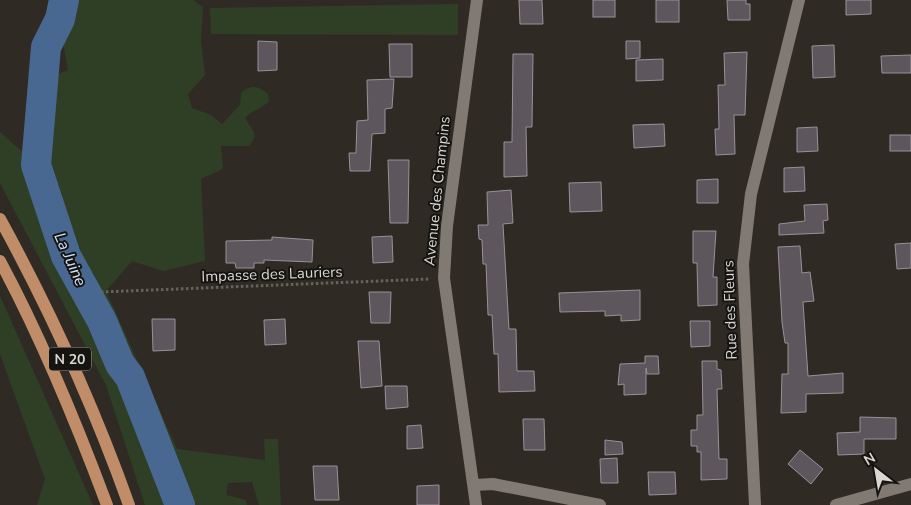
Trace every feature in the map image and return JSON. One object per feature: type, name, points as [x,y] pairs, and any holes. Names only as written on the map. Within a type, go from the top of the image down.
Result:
[{"type":"main road","name":"N 20","points":[[0,219],[22,259],[76,372],[129,505]]},
{"type":"main road","name":"N 20","points":[[0,262],[55,376],[81,436],[107,505]]},
{"type":"street","name":"Avenue des Champins","points":[[476,505],[444,278],[447,226],[477,0]]},
{"type":"street","name":"Rue des Fleurs","points":[[755,505],[743,264],[750,194],[799,0]]},
{"type":"street","points":[[474,485],[493,484],[600,505]]},
{"type":"street","points":[[836,505],[911,484]]},
{"type":"path","name":"Impasse des Lauriers","points":[[101,292],[444,278]]},
{"type":"green space","points":[[67,0],[193,0],[203,7],[201,40],[205,75],[188,94],[192,108],[211,115],[222,124],[240,105],[241,93],[244,90],[254,87],[268,94],[269,101],[245,118],[255,137],[249,146],[221,146],[223,169],[201,179],[205,261],[163,271],[132,261],[106,291],[177,449],[265,460],[264,439],[278,439],[281,505],[259,505],[252,482],[228,483],[226,495],[246,500],[247,505],[145,505],[106,385],[0,183],[0,132],[28,157],[43,128],[51,77],[68,70],[63,43],[63,20]]},
{"type":"green space","points":[[458,4],[458,35],[211,34],[210,8]]},
{"type":"green space","points":[[0,296],[93,505],[37,505],[45,479],[0,354]]},
{"type":"building","points":[[519,0],[542,0],[543,24],[520,24]]},
{"type":"building","points":[[593,0],[615,0],[615,17],[593,17]]},
{"type":"building","points":[[656,0],[679,0],[679,22],[656,22]]},
{"type":"building","points":[[727,0],[746,0],[746,4],[750,4],[750,20],[728,20]]},
{"type":"building","points":[[846,0],[871,0],[871,14],[846,15]]},
{"type":"building","points":[[258,41],[277,42],[277,70],[258,71]]},
{"type":"building","points":[[626,41],[640,41],[640,58],[626,59]]},
{"type":"building","points":[[389,44],[412,44],[412,77],[390,77]]},
{"type":"building","points":[[834,45],[835,77],[813,78],[812,46]]},
{"type":"building","points":[[747,52],[745,115],[734,115],[735,154],[716,155],[715,129],[719,129],[718,85],[725,85],[724,53]]},
{"type":"building","points":[[513,54],[533,54],[532,127],[526,127],[527,176],[504,177],[504,142],[512,142]]},
{"type":"building","points":[[911,55],[911,73],[882,73],[881,56]]},
{"type":"building","points":[[663,59],[663,80],[636,81],[636,60]]},
{"type":"building","points":[[394,79],[392,108],[385,109],[385,133],[372,134],[370,171],[350,171],[349,153],[356,153],[357,121],[368,120],[367,80]]},
{"type":"building","points":[[664,124],[665,146],[634,148],[633,125]]},
{"type":"building","points":[[817,127],[818,151],[797,152],[797,128]]},
{"type":"building","points":[[890,135],[911,135],[911,151],[890,151]]},
{"type":"building","points":[[388,160],[409,160],[408,223],[390,223]]},
{"type":"building","points":[[804,167],[805,191],[784,192],[784,168]]},
{"type":"building","points":[[718,179],[718,203],[697,203],[697,180]]},
{"type":"building","points":[[601,182],[602,211],[570,212],[569,183]]},
{"type":"building","points":[[511,190],[513,223],[503,224],[509,329],[516,329],[517,371],[534,371],[535,391],[499,392],[498,354],[494,354],[492,315],[488,315],[486,264],[483,264],[482,240],[479,239],[478,225],[488,225],[487,192]]},
{"type":"building","points":[[827,204],[828,220],[823,221],[824,233],[779,235],[779,224],[805,221],[804,205]]},
{"type":"building","points":[[693,231],[716,231],[713,277],[717,277],[717,305],[698,306],[697,263],[693,263]]},
{"type":"building","points":[[392,236],[393,262],[373,263],[372,237]]},
{"type":"building","points":[[272,237],[313,240],[312,262],[264,260],[264,263],[254,263],[254,268],[236,268],[235,263],[226,263],[226,241],[272,240]]},
{"type":"building","points":[[911,243],[911,268],[897,269],[895,244]]},
{"type":"building","points":[[800,246],[802,273],[810,272],[814,301],[803,302],[808,376],[843,373],[843,393],[806,394],[806,412],[781,413],[782,374],[788,374],[788,343],[785,343],[782,322],[778,247]]},
{"type":"building","points":[[640,290],[640,320],[621,321],[621,315],[605,316],[605,311],[560,312],[559,293]]},
{"type":"building","points":[[369,292],[391,292],[390,323],[371,323]]},
{"type":"building","points":[[152,319],[175,319],[175,350],[153,351]]},
{"type":"building","points":[[285,319],[286,344],[265,345],[264,320]]},
{"type":"building","points":[[690,321],[710,321],[710,346],[691,347]]},
{"type":"building","points":[[358,341],[379,341],[382,386],[361,388]]},
{"type":"building","points":[[645,356],[658,356],[659,374],[647,374],[646,368],[646,394],[624,395],[624,384],[618,385],[620,364],[645,363]]},
{"type":"building","points":[[702,361],[717,361],[717,369],[721,370],[722,389],[717,389],[719,459],[727,459],[727,479],[701,480],[701,452],[697,452],[697,446],[691,446],[691,430],[697,430],[697,415],[703,415]]},
{"type":"building","points":[[385,386],[407,386],[408,407],[386,409]]},
{"type":"building","points":[[860,417],[896,418],[896,439],[864,439],[864,454],[838,455],[837,433],[860,432]]},
{"type":"building","points":[[523,419],[544,419],[545,450],[524,450]]},
{"type":"building","points":[[421,425],[423,448],[407,449],[407,426]]},
{"type":"building","points":[[605,440],[622,442],[623,454],[605,455]]},
{"type":"building","points":[[800,450],[823,469],[811,484],[788,464]]},
{"type":"building","points":[[617,458],[618,483],[601,483],[600,459]]},
{"type":"building","points":[[313,466],[337,466],[339,500],[315,500]]},
{"type":"building","points":[[648,472],[675,472],[676,494],[649,495]]},
{"type":"building","points":[[439,485],[439,505],[417,505],[417,486]]},
{"type":"waterway","name":"La Juine","points":[[64,0],[60,19],[46,47],[36,165],[66,256],[102,321],[120,364],[130,377],[180,505]]}]
